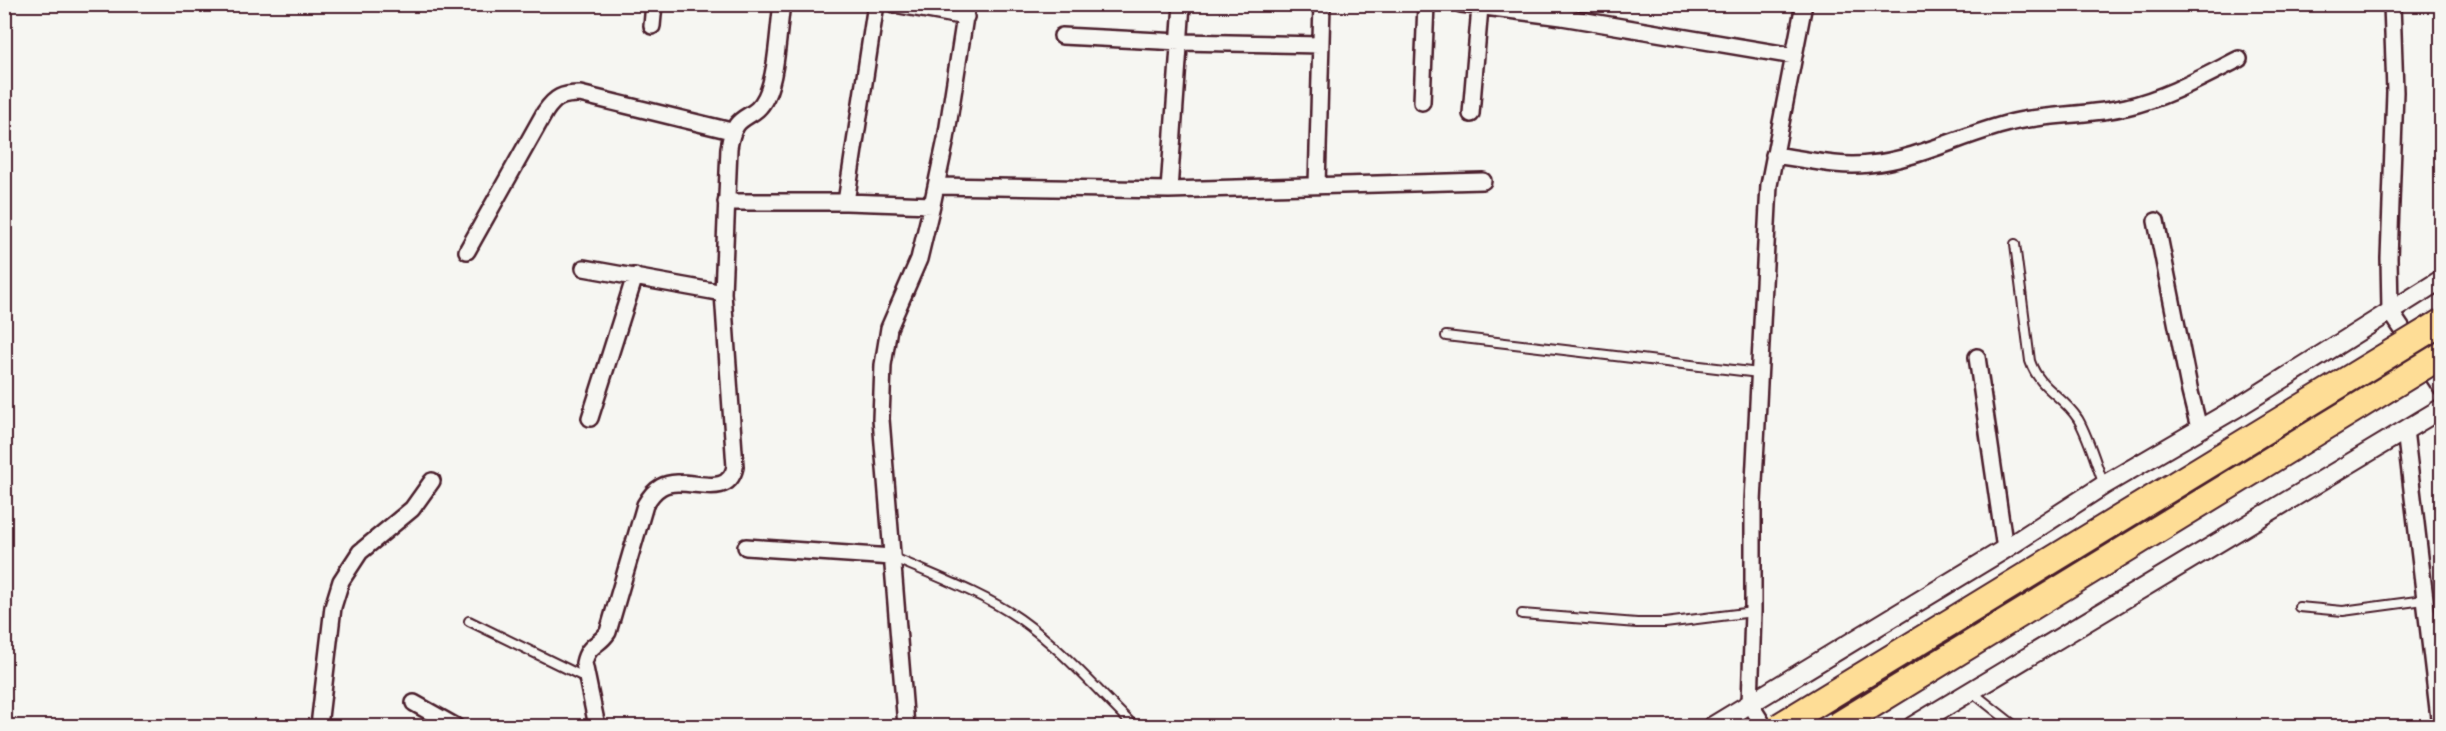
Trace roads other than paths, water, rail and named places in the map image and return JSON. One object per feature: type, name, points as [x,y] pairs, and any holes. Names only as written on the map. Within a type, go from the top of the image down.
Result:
[{"type":"highway","points":[[1780,726],[2442,322]]},
{"type":"highway","points":[[1837,726],[2442,355]]},
{"type":"street","points":[[652,26],[654,4]]},
{"type":"street","points":[[597,726],[585,663],[586,653],[592,646],[603,640],[608,632],[645,504],[663,485],[675,483],[722,485],[733,477],[735,467],[723,292],[726,202],[732,131],[738,122],[766,99],[782,4]]},
{"type":"street","points":[[846,202],[876,4]]},
{"type":"street","points":[[894,4],[967,11],[932,206],[919,259],[889,328],[883,365],[881,419],[906,726]]},
{"type":"street","points":[[1169,190],[1182,4]]},
{"type":"street","points":[[1317,185],[1322,4]]},
{"type":"street","points":[[1422,102],[1426,4]]},
{"type":"street","points":[[1461,4],[1562,17],[1794,56]]},
{"type":"street","points":[[1764,726],[1750,704],[1754,612],[1753,502],[1769,185],[1804,4]]},
{"type":"street","points":[[2392,4],[2395,92],[2389,258],[2390,311],[2442,389]]},
{"type":"street","points":[[1471,114],[1480,7]]},
{"type":"street","points":[[1062,36],[1180,42],[1320,45]]},
{"type":"street","points":[[1774,155],[1869,165],[1904,157],[1981,130],[2020,121],[2127,106],[2174,90],[2239,59]]},
{"type":"street","points":[[467,251],[545,112],[553,100],[565,94],[580,94],[732,131]]},
{"type":"street","points":[[936,186],[1169,190],[1483,181]]},
{"type":"street","points":[[726,202],[846,202],[932,206]]},
{"type":"street","points":[[2156,221],[2199,428]]},
{"type":"street","points":[[585,268],[723,292]]},
{"type":"street","points":[[590,418],[635,276]]},
{"type":"street","points":[[1713,726],[2005,549],[2104,485],[2243,404],[2442,279]]},
{"type":"street","points":[[1977,357],[2005,549]]},
{"type":"street","points":[[1913,726],[2442,408]]},
{"type":"street","points":[[2405,430],[2440,719]]},
{"type":"street","points":[[319,726],[333,608],[341,581],[360,552],[412,509],[432,481]]},
{"type":"street","points":[[746,548],[892,557]]},
{"type":"street","points":[[414,703],[455,726]]},
{"type":"lane","points":[[2015,244],[2030,362],[2035,376],[2045,388],[2066,404],[2078,420],[2104,485]]},
{"type":"lane","points":[[1446,336],[1760,373]]},
{"type":"lane","points":[[892,557],[992,602],[1041,634],[1134,726]]},
{"type":"lane","points":[[2299,608],[2343,611],[2424,600]]},
{"type":"lane","points":[[1522,614],[1665,623],[1754,612]]},
{"type":"lane","points":[[468,621],[588,679]]},
{"type":"lane","points":[[1971,692],[2015,726]]}]
